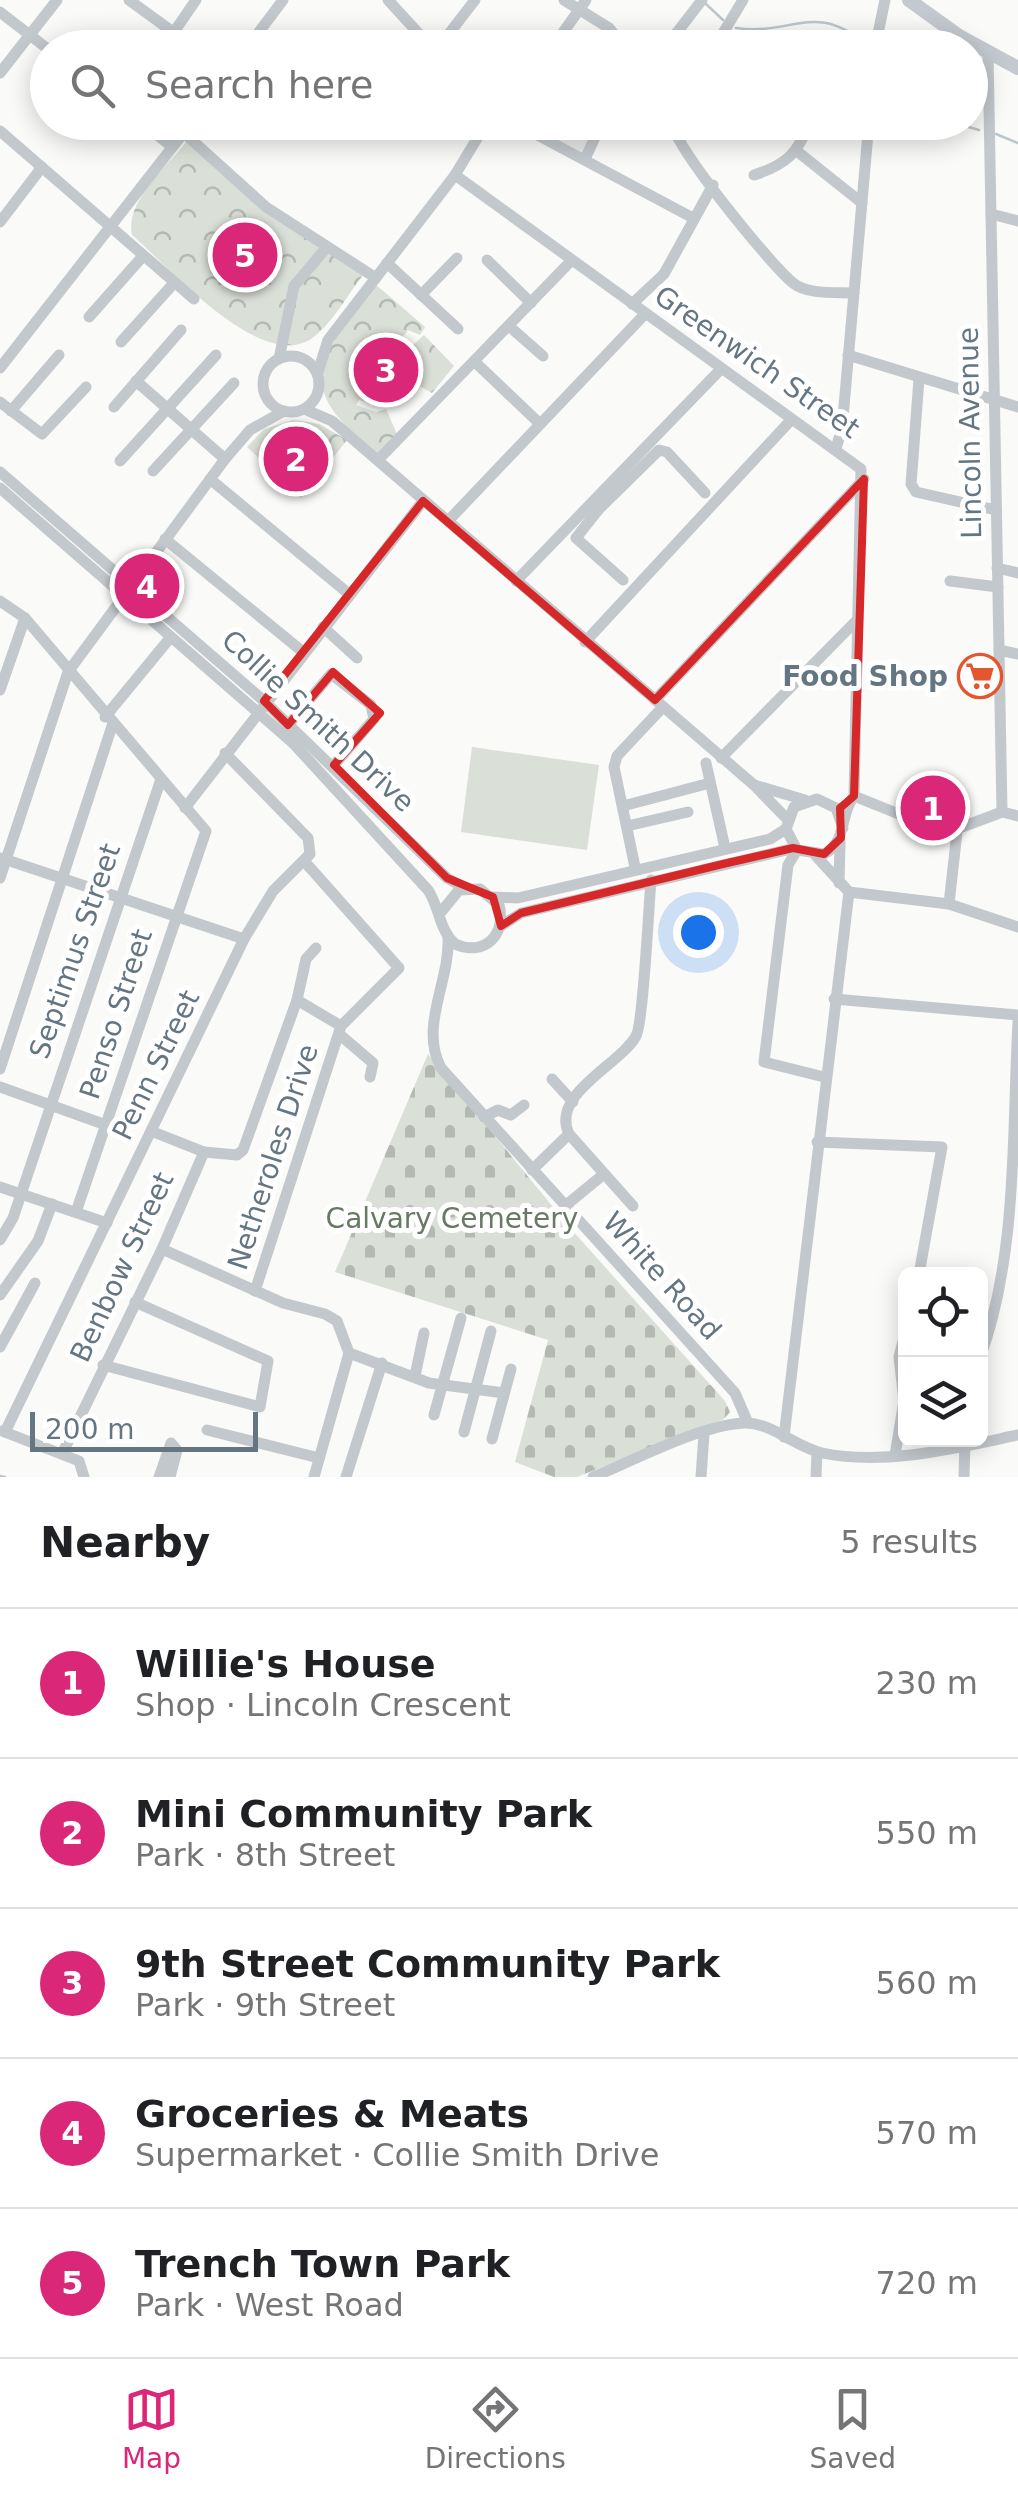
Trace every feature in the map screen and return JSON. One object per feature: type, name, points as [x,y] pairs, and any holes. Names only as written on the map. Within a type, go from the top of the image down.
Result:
[{"type":"main road","points":[[909,0],[954,30]]},
{"type":"main road","points":[[988,53],[1018,68]]},
{"type":"street","points":[[33,30],[57,0]]},
{"type":"street","points":[[129,0],[171,30]]},
{"type":"street","points":[[175,30],[196,0]]},
{"type":"street","points":[[260,30],[282,0]]},
{"type":"street","points":[[388,0],[417,30]]},
{"type":"street","points":[[450,30],[475,0]]},
{"type":"street","points":[[564,0],[583,4],[610,30]]},
{"type":"street","points":[[679,30],[702,0]]},
{"type":"street","points":[[725,30],[743,0]]},
{"type":"street","points":[[879,30],[885,0]]},
{"type":"street","points":[[565,30],[583,4]]},
{"type":"street","points":[[0,12],[29,35],[0,72]]},
{"type":"street","name":"Lincoln Avenue","points":[[988,53],[1002,812]]},
{"type":"street","points":[[0,131],[194,300]]},
{"type":"street","points":[[162,140],[170,146]]},
{"type":"street","points":[[0,368],[176,140]]},
{"type":"street","points":[[200,140],[266,207],[376,278]]},
{"type":"street","points":[[332,421],[318,393],[318,372],[328,340],[455,174],[476,140]]},
{"type":"street","points":[[548,140],[693,218]]},
{"type":"street","points":[[585,158],[594,140]]},
{"type":"street","points":[[679,140],[688,157],[796,285],[854,293]]},
{"type":"street","points":[[754,175],[775,168],[798,152],[803,140]]},
{"type":"street","points":[[836,448],[841,440],[867,140]]},
{"type":"street","points":[[798,152],[862,203]]},
{"type":"street","points":[[0,222],[42,167]]},
{"type":"street","name":"Greenwich Street","points":[[455,174],[720,369],[836,448],[856,464],[864,479],[852,798],[836,864],[844,889],[784,1437]]},
{"type":"street","points":[[632,304],[664,274],[713,185]]},
{"type":"street","points":[[991,214],[1018,221]]},
{"type":"street","points":[[0,878],[3,859],[68,672],[125,591],[250,430],[264,393],[266,370],[278,359],[294,286],[326,247]]},
{"type":"street","points":[[89,317],[144,256]]},
{"type":"street","points":[[421,295],[457,258]]},
{"type":"street","points":[[486,260],[531,304]]},
{"type":"street","points":[[378,460],[571,261]]},
{"type":"street","points":[[387,263],[458,329]]},
{"type":"street","points":[[121,342],[174,283]]},
{"type":"street","points":[[448,521],[644,314]]},
{"type":"street","points":[[509,326],[543,356]]},
{"type":"street","points":[[114,406],[181,330]]},
{"type":"street","points":[[278,359],[300,357],[328,340]]},
{"type":"street","points":[[120,461],[216,354]]},
{"type":"street","points":[[60,355],[5,406],[42,434],[86,387]]},
{"type":"street","points":[[848,355],[1018,408]]},
{"type":"street","points":[[300,357],[318,372]]},
{"type":"street","points":[[475,362],[538,422]]},
{"type":"street","points":[[623,580],[576,538],[594,507],[720,369]]},
{"type":"street","points":[[919,379],[911,484],[916,492],[996,510]]},
{"type":"street","points":[[136,381],[225,459]]},
{"type":"street","points":[[153,471],[234,383]]},
{"type":"street","points":[[264,393],[284,411]]},
{"type":"street","points":[[304,409],[318,393]]},
{"type":"street","points":[[250,430],[284,411],[304,409],[332,421],[584,642],[754,784],[786,824],[796,849],[788,865],[764,1062],[824,1077]]},
{"type":"street","points":[[584,642],[791,420]]},
{"type":"street","points":[[516,581],[659,450],[667,452],[705,493]]},
{"type":"street","name":"Collie Smith Drive","points":[[0,472],[170,638],[288,724],[447,878],[466,888]]},
{"type":"street","points":[[210,479],[349,594]]},
{"type":"street","points":[[636,867],[614,767],[617,756],[658,704],[864,479]]},
{"type":"street","name":"Collie Smith Drive","points":[[0,488],[261,705],[428,890],[442,911]]},
{"type":"street","points":[[0,602],[25,618],[184,808],[423,501]]},
{"type":"street","points":[[165,539],[303,652]]},
{"type":"street","points":[[998,568],[1018,573]]},
{"type":"street","points":[[950,581],[998,587]]},
{"type":"street","points":[[0,690],[25,618]]},
{"type":"street","points":[[721,758],[857,620]]},
{"type":"street","points":[[323,627],[357,658]]},
{"type":"street","points":[[0,1070],[109,721],[170,638]]},
{"type":"street","points":[[999,650],[1018,654]]},
{"type":"street","points":[[288,724],[331,674],[371,705],[374,719],[334,765]]},
{"type":"street","points":[[225,753],[308,838],[310,854],[305,862]]},
{"type":"street","points":[[706,763],[725,848]]},
{"type":"street","name":"Septimus Street","points":[[0,1240],[21,1194],[160,782]]},
{"type":"street","points":[[622,806],[710,783]]},
{"type":"street","points":[[754,784],[836,808],[842,833],[831,850],[816,856]]},
{"type":"street","points":[[493,897],[518,898],[636,867],[770,839],[811,799],[852,798],[935,832],[957,832],[1002,812],[1018,816]]},
{"type":"street","name":"Penso Street","points":[[76,1212],[206,832],[184,808]]},
{"type":"street","points":[[627,826],[688,812]]},
{"type":"street","points":[[949,904],[957,832]]},
{"type":"street","points":[[448,966],[487,944],[501,926],[521,913],[796,849],[816,856],[844,889],[949,904],[1018,927]]},
{"type":"street","points":[[3,859],[244,940]]},
{"type":"street","name":"Penn Street","points":[[2,1431],[244,940],[273,892],[305,862]]},
{"type":"street","name":"Netheroles Drive","points":[[256,1290],[340,1030],[400,968],[305,862]]},
{"type":"street","points":[[633,1206],[569,1134],[565,1118],[572,1102],[636,1037],[652,880]]},
{"type":"street","points":[[473,949],[448,938],[442,911],[448,899],[466,888],[480,889],[499,906],[501,926]]},
{"type":"street","name":"White Road","points":[[448,938],[448,966],[433,1020],[434,1050],[447,1076],[735,1393],[748,1423]]},
{"type":"street","points":[[204,1152],[237,1155],[243,1150],[297,1000],[306,959],[316,948]]},
{"type":"street","points":[[834,999],[1018,1018],[1008,1220],[995,1316],[980,1357]]},
{"type":"street","points":[[297,1000],[340,1030],[373,1062],[370,1077]]},
{"type":"street","points":[[552,1079],[572,1102]]},
{"type":"street","points":[[0,1087],[106,1125]]},
{"type":"street","points":[[484,1117],[494,1111],[511,1115],[524,1105]]},
{"type":"street","name":"Benbow Street","points":[[62,1454],[162,1249],[204,1152],[151,1131]]},
{"type":"street","points":[[532,1170],[569,1134]]},
{"type":"street","points":[[817,1142],[942,1147],[920,1267]]},
{"type":"street","points":[[565,1206],[604,1174]]},
{"type":"street","points":[[0,1186],[107,1223]]},
{"type":"street","points":[[0,1296],[38,1241],[52,1204]]},
{"type":"street","points":[[162,1249],[337,1321],[349,1353],[314,1477]]},
{"type":"street","points":[[0,1348],[35,1283]]},
{"type":"street","points":[[103,1365],[257,1410],[270,1364],[135,1302]]},
{"type":"street","points":[[434,1415],[461,1318]]},
{"type":"street","points":[[464,1432],[492,1331]]},
{"type":"street","points":[[415,1376],[424,1333]]},
{"type":"street","points":[[349,1353],[442,1386],[504,1393]]},
{"type":"street","points":[[896,1455],[904,1401],[899,1357]]},
{"type":"street","points":[[346,1477],[382,1363]]},
{"type":"street","points":[[492,1439],[511,1368]]},
{"type":"street","points":[[593,1477],[704,1434],[748,1423],[816,1452],[844,1456],[896,1455],[942,1447]]},
{"type":"street","points":[[207,1430],[320,1458]]},
{"type":"street","points":[[2,1431],[79,1460],[84,1477]]},
{"type":"street","points":[[701,1477],[704,1434]]},
{"type":"street","points":[[988,1440],[1018,1435]]},
{"type":"street","points":[[964,1477],[965,1447]]},
{"type":"street","points":[[816,1452],[816,1477]]},
{"type":"street","points":[[159,1477],[169,1468]]},
{"type":"highlighted area","points":[[864,479],[854,796],[840,808],[841,838],[824,854],[793,848],[521,913],[501,926],[493,897],[447,878],[334,765],[380,713],[333,672],[288,725],[264,701],[423,501],[655,700]]},
{"type":"shaded area","points":[[552,140],[591,140],[582,157]]},
{"type":"green space","points":[[186,142],[363,275],[315,336],[294,345],[270,342],[245,331],[193,292],[132,235],[131,222],[141,197]]},
{"type":"green space","points":[[374,283],[425,327],[420,335],[408,330],[392,351],[400,357],[424,335],[454,366],[432,393],[399,375],[379,405],[359,400],[356,405],[376,412],[386,409],[397,434],[378,454],[333,409],[324,390],[322,372],[339,333]]},
{"type":"green space","points":[[294,420],[319,424],[347,440],[301,498],[247,447],[264,429]]},
{"type":"green space","points":[[472,747],[599,765],[587,850],[461,832]]},
{"type":"green space","name":"Calvary Cemetery","points":[[428,1054],[571,1229],[725,1401],[730,1412],[724,1419],[577,1477],[554,1477],[515,1462],[548,1340],[335,1272]]},
{"type":"waterway","points":[[706,4],[723,20]]},
{"type":"waterway","points":[[736,28],[818,22],[845,30]]},
{"type":"waterway","points":[[996,134],[1018,143]]},
{"type":"waterway","points":[[0,1476],[5,1477]]},
{"type":"place","name":"Trench Town Park","points":[[245,255]]},
{"type":"place","name":"9th Street Community Park","points":[[386,370]]},
{"type":"place","name":"Mini Community Park","points":[[296,459]]},
{"type":"place","name":"Groceries & Meats","points":[[147,586]]},
{"type":"place","name":"Food Shop","points":[[980,676]]},
{"type":"place","name":"Willie's House","points":[[933,808]]}]
